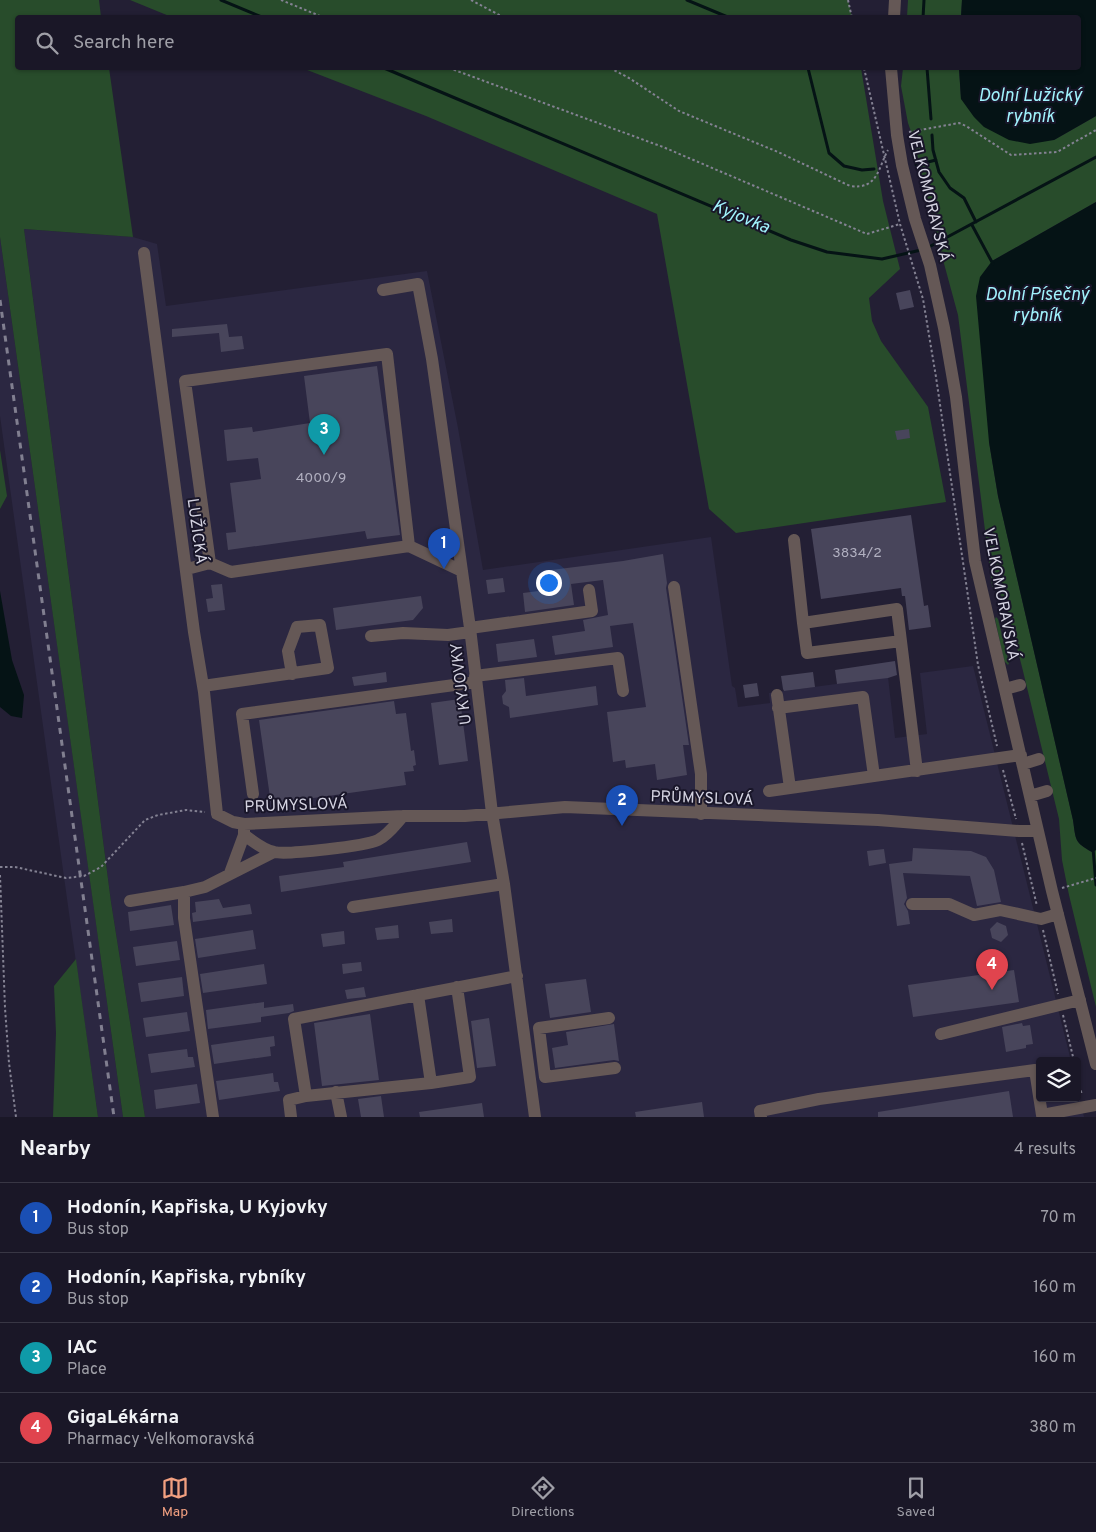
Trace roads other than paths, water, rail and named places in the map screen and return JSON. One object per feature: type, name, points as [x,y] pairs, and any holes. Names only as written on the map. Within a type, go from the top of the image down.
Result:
[{"type":"street","points":[[894,15],[895,0]]},
{"type":"street","name":"VELKOMORAVSKÁ","points":[[892,70],[896,135],[915,218],[930,264],[956,397],[975,562],[1052,891],[1096,1064]]},
{"type":"street","name":"LUŽICKÁ","points":[[144,253],[203,686],[217,814]]},
{"type":"street","name":"U KYJOVKY","points":[[383,290],[418,284],[432,359],[470,630],[492,813],[504,884],[535,1117]]},
{"type":"street","points":[[210,563],[185,381],[387,354],[409,546]]},
{"type":"street","points":[[794,540],[808,653],[901,641]]},
{"type":"street","points":[[187,569],[210,563],[231,572],[409,546],[462,570]]},
{"type":"street","points":[[674,587],[701,774],[701,814]]},
{"type":"street","points":[[371,636],[403,633],[448,635],[592,611],[589,590]]},
{"type":"street","points":[[803,623],[897,609],[917,771]]},
{"type":"street","points":[[253,794],[242,714],[618,658],[623,691]]},
{"type":"street","points":[[203,686],[292,674]]},
{"type":"street","points":[[1005,689],[1020,685]]},
{"type":"street","points":[[777,695],[790,788]]},
{"type":"street","points":[[778,708],[863,697],[874,776]]},
{"type":"street","points":[[769,791],[874,776],[1022,759],[1039,759]]},
{"type":"street","points":[[1030,796],[1047,791]]},
{"type":"street","name":"PRŮMYSLOVÁ","points":[[217,814],[244,829],[403,816],[465,816],[565,807],[878,820],[1038,831]]},
{"type":"street","points":[[230,873],[244,829],[262,847],[274,852],[283,853],[370,843],[389,832],[403,816]]},
{"type":"street","points":[[130,901],[184,892],[213,883],[274,852]]},
{"type":"street","points":[[353,907],[504,884]]},
{"type":"street","points":[[184,892],[184,918],[213,1117]]},
{"type":"street","points":[[912,904],[948,904],[974,915],[1000,910],[1040,919],[1058,914]]},
{"type":"street","points":[[306,1096],[294,1019],[517,976]]},
{"type":"street","points":[[291,1117],[289,1100],[306,1096],[430,1084],[470,1077],[457,987]]},
{"type":"street","points":[[418,995],[430,1084]]},
{"type":"street","points":[[941,1034],[1080,1000]]},
{"type":"street","points":[[524,1030],[610,1018]]},
{"type":"street","points":[[539,1028],[545,1077]]},
{"type":"street","points":[[531,1079],[615,1068]]},
{"type":"street","points":[[761,1117],[760,1111],[819,1099],[1035,1070],[1042,1115],[1096,1106]]},
{"type":"street","points":[[336,1092],[340,1117]]},
{"type":"water","name":"Dolní Lužický rybník","points":[[962,0],[1096,0],[1096,116],[1054,140],[1030,144],[1009,140],[984,127],[961,99],[959,70],[1081,70],[1081,15],[961,15]]},
{"type":"water","name":"Dolní Písečný rybník","points":[[1096,202],[1096,850],[1092,852],[1082,846],[1077,840],[998,496],[989,442],[976,296],[980,277],[992,261]]},
{"type":"water","points":[[0,591],[12,660],[24,695],[22,718],[11,716],[0,707]]},
{"type":"waterway","name":"Kyjovka","points":[[221,0],[257,15]]},
{"type":"waterway","points":[[687,0],[723,15]]},
{"type":"waterway","points":[[923,15],[924,0]]},
{"type":"waterway","name":"Kyjovka","points":[[389,70],[791,240],[827,252],[882,259],[921,250]]},
{"type":"waterway","points":[[808,70],[829,153],[844,166],[862,170],[874,169]]},
{"type":"waterway","points":[[927,70],[931,119]]},
{"type":"waterway","points":[[932,135],[933,150],[939,172],[950,188],[964,198],[976,222]]},
{"type":"waterway","name":"Kyjovka","points":[[927,248],[1096,157]]},
{"type":"waterway","points":[[916,165],[936,160]]},
{"type":"waterway","points":[[972,225],[993,264]]},
{"type":"waterway","points":[[1093,848],[1096,885]]},
{"type":"railway","points":[[0,300],[114,1117]]},
{"type":"place","name":"IAC","points":[[324,455]]},
{"type":"place","name":"Hodonín, Kapřiska, U Kyjovky","points":[[444,569]]},
{"type":"place","name":"Hodonín, Kapřiska, rybníky","points":[[622,826]]},
{"type":"place","name":"GigaLékárna","points":[[992,990]]}]
